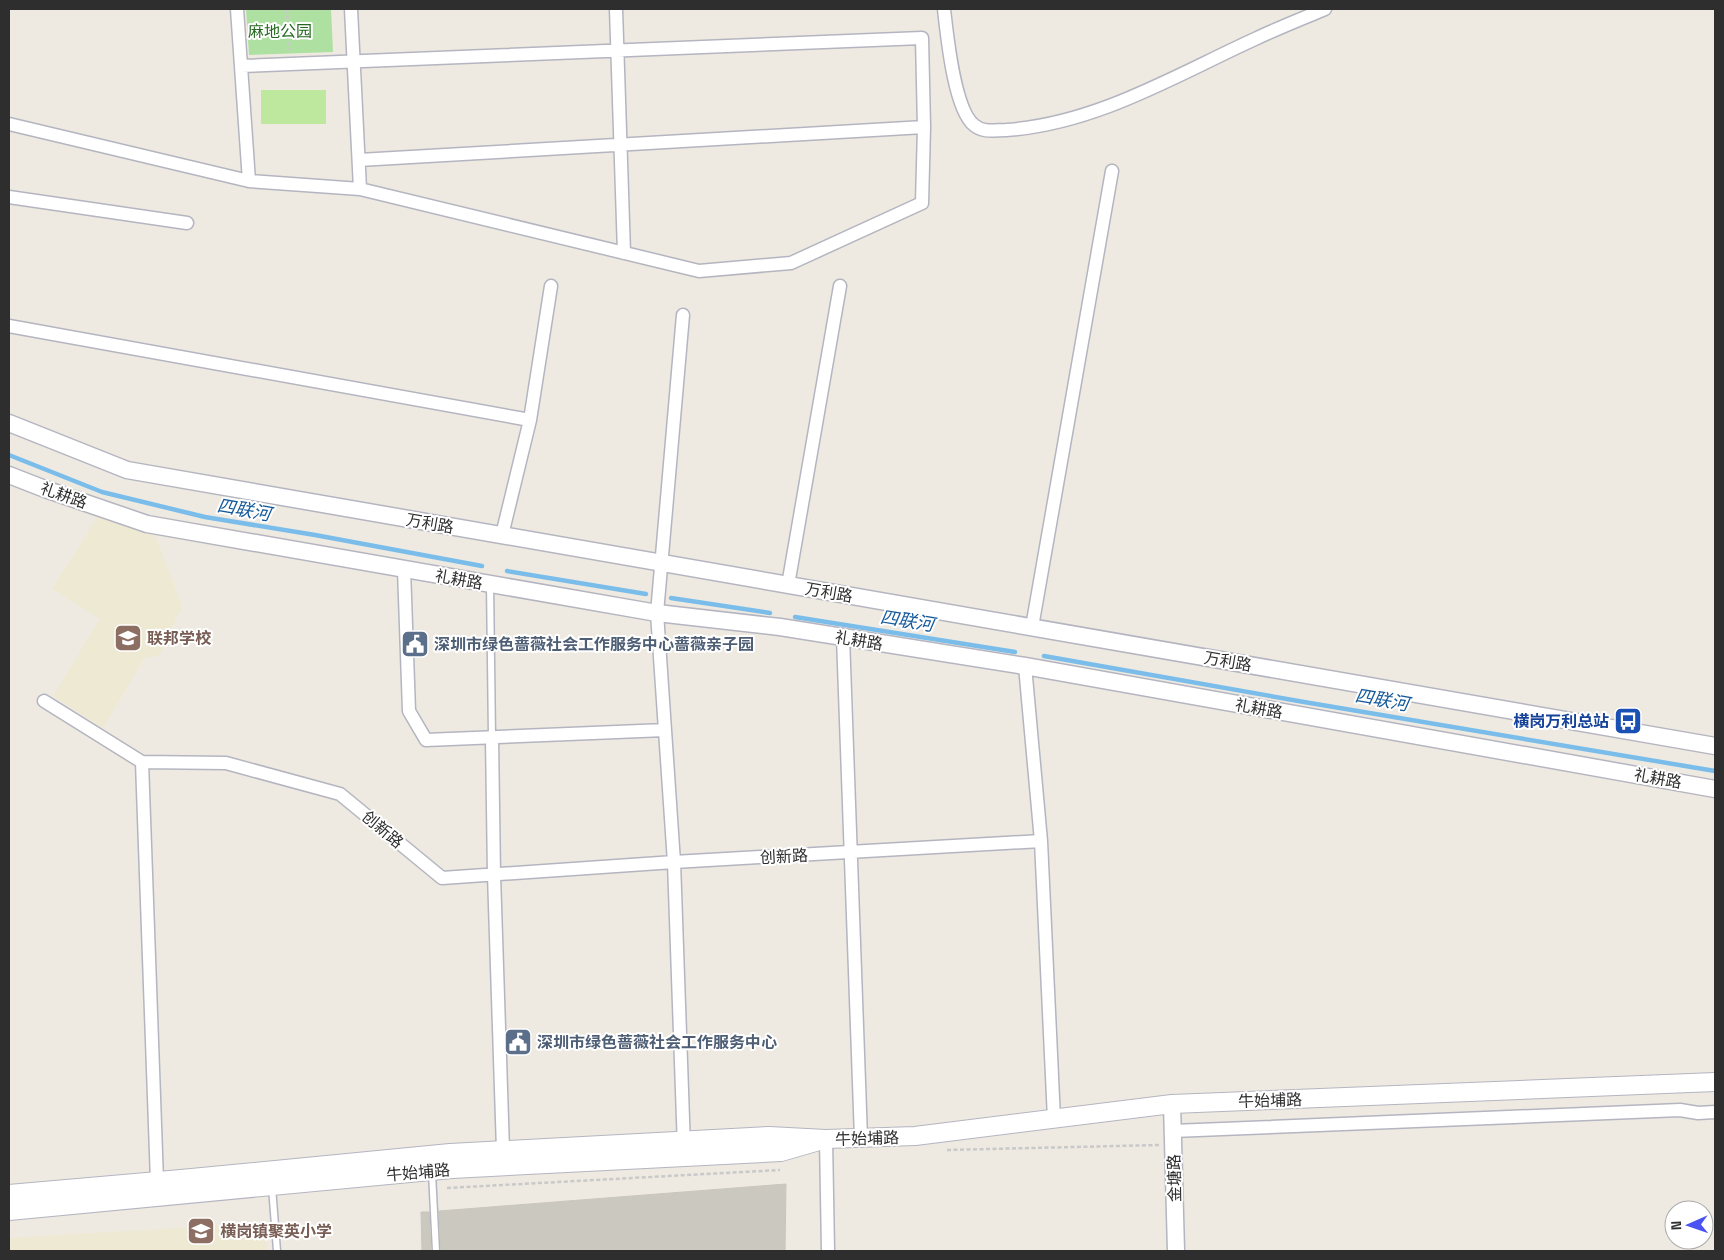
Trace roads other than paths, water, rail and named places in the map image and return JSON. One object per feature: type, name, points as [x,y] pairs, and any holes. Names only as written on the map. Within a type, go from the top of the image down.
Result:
[{"type":"main road","name":"牛始埔路","points":[[9,1211],[272,1186],[432,1163],[503,1150],[684,1148],[781,1152],[826,1139],[915,1136],[1172,1104],[1715,1082]]},
{"type":"main road","name":"牛始埔路","points":[[9,1194],[157,1181],[684,1148]]},
{"type":"street","points":[[237,9],[249,181]]},
{"type":"street","points":[[351,9],[360,189]]},
{"type":"street","points":[[616,9],[624,253]]},
{"type":"street","points":[[944,9],[954,78],[963,107],[969,120],[975,126],[981,130],[990,131],[1044,125],[1096,110],[1148,90],[1256,38],[1325,9]]},
{"type":"street","points":[[9,124],[249,181],[360,189],[699,271],[791,263],[922,203],[924,127],[922,38],[241,66]]},
{"type":"street","points":[[358,160],[924,127]]},
{"type":"street","points":[[1032,627],[1112,171]]},
{"type":"street","points":[[9,196],[187,223]]},
{"type":"street","points":[[502,535],[530,420],[551,286]]},
{"type":"street","points":[[788,585],[840,286]]},
{"type":"street","points":[[684,315],[657,613],[674,862],[684,1148]]},
{"type":"street","points":[[9,326],[530,420]]},
{"type":"street","name":"万利路","points":[[9,423],[127,470],[1715,746]]},
{"type":"street","name":"礼耕路","points":[[9,475],[147,524],[657,613],[843,637],[1025,666],[1715,789]]},
{"type":"street","points":[[404,569],[409,711],[426,740],[665,730]]},
{"type":"street","points":[[843,637],[861,1138]]},
{"type":"street","points":[[1025,666],[1041,841],[1054,1119]]},
{"type":"street","points":[[44,701],[142,762],[157,1181]]},
{"type":"street","points":[[492,738],[494,875],[503,1150]]},
{"type":"street","name":"创新路","points":[[142,762],[226,763],[340,794],[442,878],[674,862],[1041,841]]},
{"type":"street","name":"金塘路","points":[[1172,1104],[1176,1251]]},
{"type":"street","points":[[1173,1131],[1680,1110],[1698,1113],[1715,1112]]},
{"type":"street","points":[[826,1139],[828,1251]]},
{"type":"lane","points":[[490,584],[492,738]]},
{"type":"lane","points":[[432,1163],[436,1251]]},
{"type":"lane","points":[[272,1186],[277,1251]]},
{"type":"waterway","name":"四联河","points":[[9,455],[102,492],[205,517],[482,566]]},
{"type":"waterway","name":"四联河","points":[[507,571],[646,594]]},
{"type":"waterway","name":"四联河","points":[[671,598],[770,613]]},
{"type":"waterway","name":"四联河","points":[[795,617],[1015,652]]},
{"type":"waterway","name":"四联河","points":[[1044,656],[1715,771]]},
{"type":"place","name":"联邦学校","points":[[128,638]]},
{"type":"place","name":"深圳市绿色蔷薇社会工作服务中心蔷薇亲子园","points":[[415,644]]},
{"type":"place","name":"横岗万利总站","points":[[1628,721]]},
{"type":"place","name":"深圳市绿色蔷薇社会工作服务中心","points":[[518,1042]]},
{"type":"place","name":"横岗镇聚英小学","points":[[201,1231]]},
{"type":"park label","name":"麻地公园","points":[[280,31]]}]
